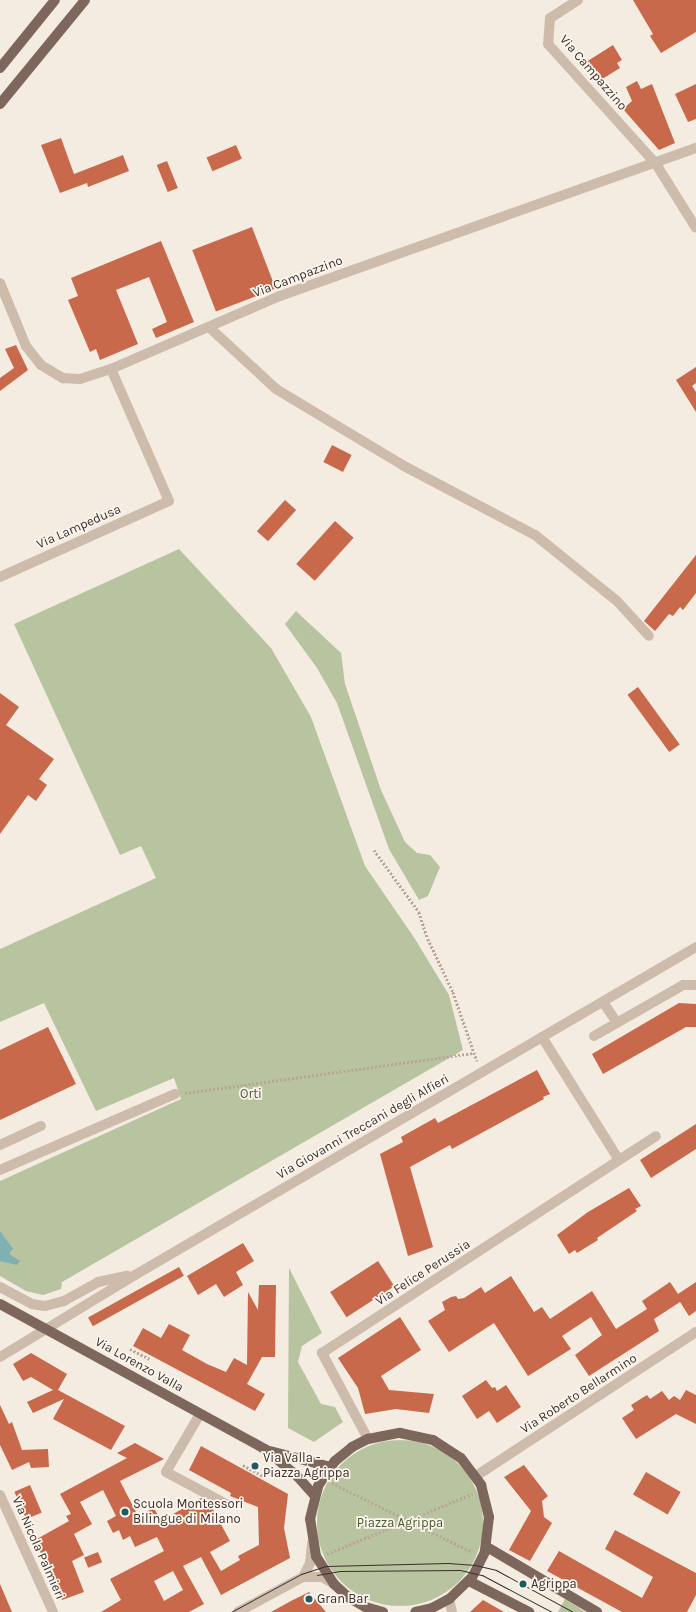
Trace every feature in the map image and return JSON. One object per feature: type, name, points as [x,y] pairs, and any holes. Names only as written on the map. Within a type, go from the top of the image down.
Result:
[{"type":"main road","points":[[0,68],[55,0]]},
{"type":"main road","points":[[0,104],[85,0]]},
{"type":"main road","name":"Via Lorenzo Valla","points":[[0,1304],[265,1450],[297,1476],[314,1495]]},
{"type":"main road","points":[[383,1612],[365,1607],[348,1597],[334,1584],[320,1565],[312,1543],[310,1519],[314,1495],[330,1467],[348,1450],[368,1439],[400,1433],[433,1440],[461,1458],[476,1476],[485,1495],[489,1517],[486,1547],[482,1561],[469,1581],[449,1599],[421,1612]]},
{"type":"main road","name":"Via Lorenzo Valla","points":[[265,1450],[330,1467]]},
{"type":"main road","points":[[486,1547],[596,1612]]},
{"type":"main road","points":[[469,1581],[529,1612]]},
{"type":"street","name":"Via Campazzino","points":[[578,0],[550,18],[548,44],[656,164],[696,228]]},
{"type":"street","name":"Via Campazzino","points":[[0,284],[26,346],[41,365],[63,378],[80,379],[111,369],[210,328],[280,296],[656,164],[696,148]]},
{"type":"street","points":[[210,328],[276,389],[404,466],[535,535],[617,601],[649,636]]},
{"type":"street","name":"Via Lampedusa","points":[[0,578],[169,501],[111,369]]},
{"type":"street","name":"Via Giovanni Treccani degli Alfieri","points":[[0,1357],[135,1275],[696,947]]},
{"type":"street","points":[[594,1036],[683,985],[696,985]]},
{"type":"street","points":[[603,1002],[617,1024]]},
{"type":"street","points":[[542,1038],[619,1160]]},
{"type":"street","points":[[0,1170],[175,1094]]},
{"type":"street","points":[[0,1145],[41,1126]]},
{"type":"street","name":"Via Felice Perussia","points":[[368,1439],[322,1353],[656,1136]]},
{"type":"street","name":"Via Giovanni Treccani degli Alfieri","points":[[0,1287],[32,1304],[45,1306],[64,1300],[98,1282],[135,1275]]},
{"type":"street","name":"Via Roberto Bellarmino","points":[[476,1476],[696,1332]]},
{"type":"street","points":[[200,1414],[166,1472],[226,1504]]},
{"type":"street","name":"Via Nicola Palmieri","points":[[0,1495],[53,1612]]},
{"type":"street","points":[[303,1577],[310,1563],[312,1543]]},
{"type":"street","points":[[238,1612],[303,1577],[322,1578],[334,1584]]},
{"type":"street","points":[[449,1599],[452,1612]]},
{"type":"path","points":[[374,850],[419,912],[428,939],[453,992],[477,1061]]},
{"type":"path","points":[[175,1094],[474,1053]]},
{"type":"path","points":[[130,1349],[150,1359]]},
{"type":"path","points":[[242,1465],[265,1477]]},
{"type":"path","points":[[329,1481],[406,1521],[476,1554]]},
{"type":"path","points":[[324,1555],[477,1492]]},
{"type":"green space","name":"Orti","points":[[179,549],[271,648],[311,717],[365,866],[415,939],[449,995],[463,1050],[62,1282],[61,1289],[43,1295],[26,1291],[0,1276],[0,1181],[181,1099],[174,1078],[96,1111],[44,1003],[0,1022],[0,949],[156,878],[141,846],[120,855],[14,624]]},
{"type":"green space","points":[[296,611],[341,653],[345,684],[381,790],[405,842],[417,853],[430,855],[440,867],[428,896],[419,900],[389,849],[337,703],[317,668],[285,624]]},
{"type":"green space","points":[[289,1268],[322,1333],[302,1346],[298,1362],[321,1404],[335,1407],[343,1422],[314,1442],[288,1428]]},
{"type":"green space","name":"Piazza Agrippa","points":[[400,1440],[424,1444],[439,1450],[452,1459],[464,1471],[473,1484],[479,1499],[483,1523],[479,1547],[473,1562],[464,1575],[452,1587],[439,1596],[424,1602],[400,1606],[376,1602],[361,1596],[348,1587],[336,1575],[327,1562],[321,1547],[317,1523],[321,1499],[327,1484],[336,1471],[348,1459],[361,1450],[376,1444]]},
{"type":"green space","points":[[565,1599],[578,1607],[585,1612],[558,1612]]},
{"type":"water","points":[[0,1231],[13,1249],[9,1254],[20,1261],[17,1265],[0,1261]]},
{"type":"building","points":[[633,0],[696,0],[696,32],[661,53],[650,36],[653,34]]},
{"type":"building","points":[[613,45],[622,60],[617,63],[620,68],[599,81],[583,64]]},
{"type":"building","points":[[637,81],[641,89],[652,84],[675,143],[659,150],[623,109],[632,101],[626,87]]},
{"type":"building","points":[[696,84],[696,119],[688,122],[675,94]]},
{"type":"building","points":[[61,138],[74,174],[123,155],[129,171],[88,187],[87,183],[60,193],[41,145]]},
{"type":"building","points":[[236,145],[242,159],[212,171],[207,158]]},
{"type":"building","points":[[167,161],[178,188],[168,192],[157,165]]},
{"type":"building","points":[[252,227],[276,289],[216,312],[192,250]]},
{"type":"building","points":[[161,241],[194,322],[156,338],[152,329],[167,322],[149,277],[116,290],[138,344],[100,360],[96,349],[90,352],[68,300],[78,296],[71,278]]},
{"type":"building","points":[[16,345],[28,370],[0,391],[0,378],[14,368],[5,349]]},
{"type":"building","points":[[696,367],[696,383],[692,386],[696,392],[696,412],[676,380]]},
{"type":"building","points":[[332,445],[352,455],[343,472],[323,462]]},
{"type":"building","points":[[285,500],[296,510],[268,541],[257,531]]},
{"type":"building","points":[[335,521],[354,538],[315,581],[296,564]]},
{"type":"building","points":[[696,555],[696,593],[683,610],[680,607],[673,616],[669,614],[655,631],[644,621]]},
{"type":"building","points":[[638,687],[680,744],[669,752],[627,695]]},
{"type":"building","points":[[0,693],[19,707],[6,725],[54,759],[39,779],[47,785],[36,801],[28,795],[0,834]]},
{"type":"building","points":[[679,1003],[696,1004],[696,1027],[686,1027],[603,1074],[592,1054]]},
{"type":"building","points":[[48,1027],[76,1084],[0,1120],[0,1050]]},
{"type":"building","points":[[537,1070],[550,1094],[543,1097],[544,1099],[452,1149],[450,1145],[410,1167],[433,1247],[408,1256],[380,1154],[403,1142],[401,1137],[435,1118],[438,1123]]},
{"type":"building","points":[[696,1124],[696,1149],[651,1178],[640,1160]]},
{"type":"building","points":[[629,1188],[641,1206],[635,1209],[637,1211],[597,1238],[598,1240],[577,1253],[575,1250],[569,1254],[557,1235],[588,1212]]},
{"type":"building","points":[[243,1243],[254,1261],[236,1272],[243,1285],[224,1297],[216,1284],[198,1295],[187,1276]]},
{"type":"building","points":[[378,1261],[394,1286],[347,1317],[330,1292]]},
{"type":"building","points":[[179,1267],[184,1276],[93,1326],[88,1317]]},
{"type":"building","points":[[511,1276],[534,1312],[542,1307],[550,1319],[592,1291],[616,1329],[647,1309],[642,1301],[670,1282],[678,1294],[696,1282],[696,1311],[689,1316],[680,1302],[654,1319],[659,1331],[589,1376],[575,1355],[602,1335],[591,1317],[562,1336],[571,1349],[528,1376],[494,1323],[449,1352],[428,1321],[445,1310],[442,1302],[456,1296],[458,1299],[464,1298],[481,1287],[485,1293]]},
{"type":"building","points":[[259,1285],[276,1285],[275,1357],[262,1357],[247,1384],[265,1394],[255,1411],[133,1346],[143,1328],[161,1338],[169,1324],[190,1335],[182,1350],[207,1364],[226,1372],[234,1358],[247,1365],[248,1292],[258,1310]]},
{"type":"building","points":[[400,1317],[421,1350],[381,1376],[389,1390],[434,1394],[429,1413],[396,1409],[365,1414],[358,1388],[338,1358]]},
{"type":"building","points":[[31,1353],[67,1374],[58,1390],[125,1426],[111,1450],[53,1419],[64,1399],[33,1413],[27,1402],[53,1390],[31,1377],[23,1381],[13,1364]]},
{"type":"building","points":[[486,1380],[492,1388],[495,1387],[497,1391],[506,1385],[521,1407],[497,1423],[489,1411],[477,1419],[462,1396]]},
{"type":"building","points":[[686,1390],[696,1395],[696,1424],[676,1414],[636,1439],[622,1418],[634,1410],[631,1405],[647,1395],[650,1399],[662,1391],[669,1400],[674,1396],[680,1400]]},
{"type":"building","points":[[0,1405],[9,1424],[12,1422],[22,1450],[48,1449],[49,1467],[31,1468],[29,1462],[12,1470],[0,1445]]},
{"type":"building","points":[[135,1443],[164,1459],[120,1481],[138,1516],[154,1508],[161,1521],[201,1498],[209,1502],[230,1541],[210,1552],[221,1571],[240,1560],[238,1556],[259,1545],[258,1507],[230,1496],[231,1493],[189,1470],[201,1446],[288,1494],[284,1528],[290,1558],[221,1595],[201,1557],[183,1566],[204,1604],[189,1612],[101,1612],[121,1600],[110,1579],[164,1551],[157,1537],[135,1547],[130,1536],[123,1540],[119,1530],[113,1533],[107,1521],[116,1516],[103,1490],[80,1502],[92,1524],[74,1534],[84,1555],[72,1561],[84,1592],[62,1600],[35,1540],[69,1521],[66,1516],[71,1514],[60,1494],[127,1458],[117,1453]],"holes":[[[173,1571],[183,1590],[164,1601],[154,1581]]]},
{"type":"building","points":[[524,1465],[548,1496],[542,1501],[544,1517],[552,1523],[530,1561],[509,1550],[531,1511],[504,1477]]},
{"type":"building","points":[[646,1472],[681,1492],[668,1515],[633,1495]]},
{"type":"building","points":[[30,1485],[42,1513],[26,1519],[14,1492]]},
{"type":"building","points":[[615,1530],[696,1573],[696,1595],[687,1612],[622,1612],[547,1571],[559,1551],[642,1598],[653,1577],[605,1549]]},
{"type":"building","points":[[98,1552],[102,1562],[88,1568],[84,1558]]},
{"type":"building","points":[[0,1584],[12,1612],[0,1612]]},
{"type":"building","points":[[309,1592],[326,1612],[271,1612],[291,1601]]},
{"type":"building","points":[[483,1600],[504,1612],[470,1612]]},
{"type":"tram line","points":[[231,1612],[301,1574],[326,1566],[448,1563],[475,1565],[496,1570],[573,1612]]},
{"type":"tram line","points":[[317,1575],[340,1571],[460,1570],[482,1575],[552,1612]]},
{"type":"place","name":"Via Valla - Piazza Agrippa","points":[[255,1466]]},
{"type":"place","name":"Scuola Montessori Bilingue di Milano","points":[[125,1512]]},
{"type":"place","name":"Agrippa","points":[[523,1584]]},
{"type":"place","name":"Gran Bar","points":[[309,1599]]}]
